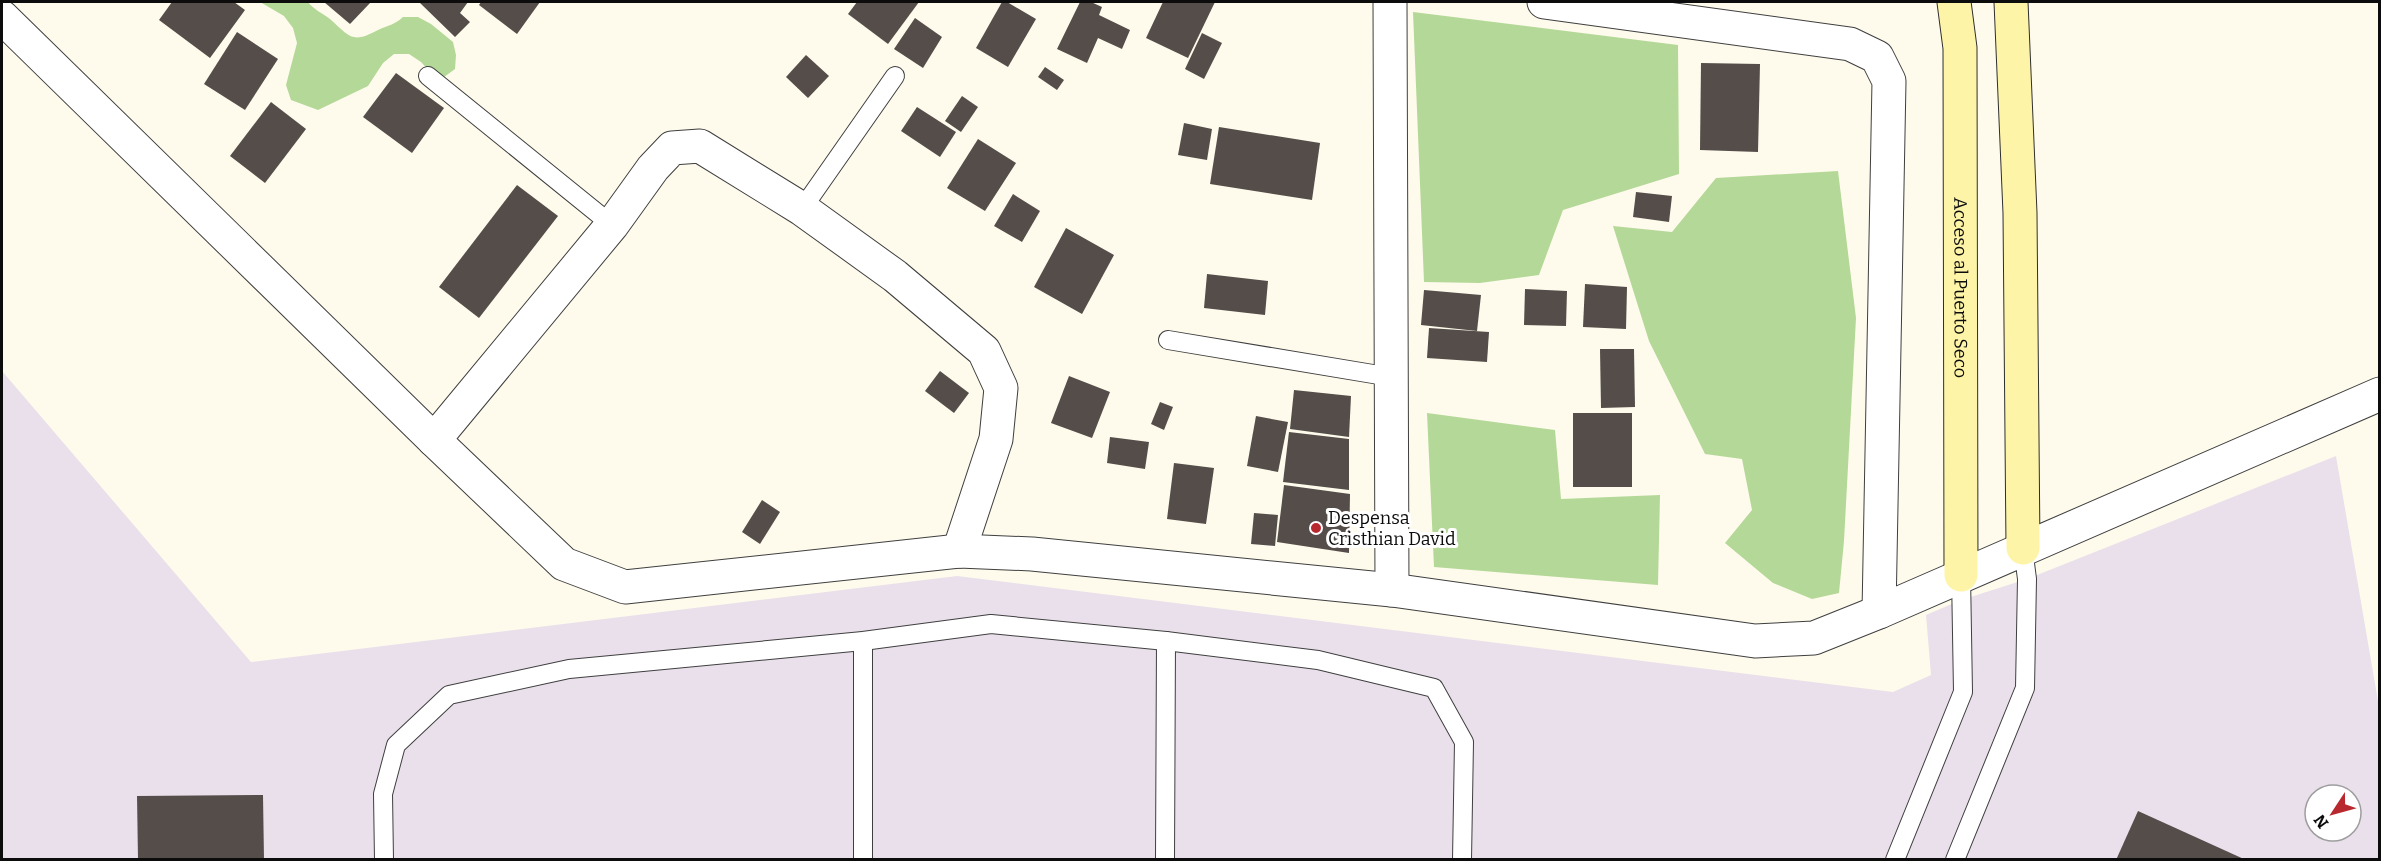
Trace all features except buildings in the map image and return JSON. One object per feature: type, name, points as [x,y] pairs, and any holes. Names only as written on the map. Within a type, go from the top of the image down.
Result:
[{"type":"main road","name":"Acceso al Puerto Seco","points":[[1954,2],[1960,48],[1962,575]]},
{"type":"main road","points":[[2012,2],[2020,213],[2023,548]]},
{"type":"street","points":[[12,2],[2,16],[434,440],[564,564],[625,587],[959,551],[1032,554],[1392,590],[1755,640],[1814,638],[1879,612],[2379,394]]},
{"type":"street","points":[[1390,2],[1392,590]]},
{"type":"street","points":[[1544,2],[1850,44],[1877,57],[1889,81],[1879,612]]},
{"type":"street","points":[[434,440],[612,225],[653,168],[672,148],[700,146],[802,209],[895,276],[984,351],[1001,388],[996,438],[959,551]]},
{"type":"lane","points":[[428,76],[612,225]]},
{"type":"lane","points":[[802,209],[895,76]]},
{"type":"lane","points":[[1168,340],[1391,377]]},
{"type":"lane","points":[[1955,860],[2025,688],[2027,579],[2023,548]]},
{"type":"lane","points":[[1895,860],[1964,692],[1962,575]]},
{"type":"lane","points":[[384,860],[383,794],[396,745],[449,695],[568,669],[863,641],[991,624],[1166,641],[1318,660],[1434,688],[1464,742],[1462,860]]},
{"type":"lane","points":[[862,860],[863,641]]},
{"type":"lane","points":[[1165,860],[1166,641]]},
{"type":"shaded area","points":[[2,371],[251,662],[957,576],[1893,692],[1931,675],[1926,615],[1961,600],[2027,579],[2336,456],[2379,707],[2379,859],[2,859]]},
{"type":"green space","points":[[260,2],[308,2],[347,34],[357,37],[391,25],[403,17],[418,17],[431,24],[453,42],[456,55],[455,69],[444,77],[431,73],[409,54],[394,54],[383,63],[368,86],[318,110],[291,100],[286,85],[297,43],[293,28],[284,16]]},
{"type":"green space","points":[[1413,12],[1678,45],[1679,174],[1563,210],[1539,275],[1480,283],[1424,282]]},
{"type":"green space","points":[[1838,171],[1856,318],[1844,541],[1839,593],[1812,599],[1773,583],[1725,543],[1752,510],[1742,459],[1705,454],[1649,341],[1613,226],[1672,232],[1716,178]]},
{"type":"green space","points":[[1427,413],[1555,430],[1561,499],[1660,495],[1658,585],[1434,567]]},
{"type":"place","name":"Despensa Cristhian David","points":[[1316,528]]}]
